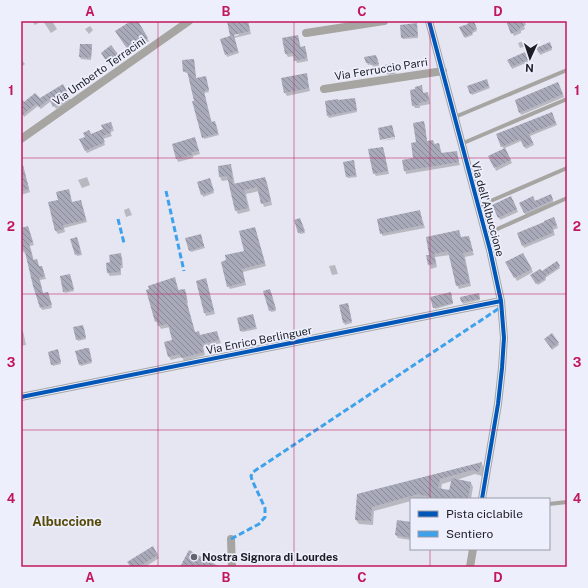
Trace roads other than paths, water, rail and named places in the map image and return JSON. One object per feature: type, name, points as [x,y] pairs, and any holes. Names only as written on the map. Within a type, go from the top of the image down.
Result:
[{"type":"street","name":"Via Umberto Terracini","points":[[21,139],[189,21]]},
{"type":"street","points":[[306,33],[384,21]]},
{"type":"street","name":"Via dell'Albuccione","points":[[429,21],[486,234],[500,301],[504,338],[502,368],[498,404],[482,498]]},
{"type":"street","name":"Via Ferruccio Parri","points":[[324,89],[443,71]]},
{"type":"street","name":"Via Enrico Berlinguer","points":[[21,397],[500,301]]},
{"type":"street","points":[[231,539],[232,567]]},
{"type":"street","points":[[470,567],[473,550]]},
{"type":"lane","points":[[454,117],[567,70]]},
{"type":"lane","points":[[461,144],[567,99]]},
{"type":"lane","points":[[478,207],[567,168]]},
{"type":"lane","points":[[486,234],[567,198]]},
{"type":"lane","points":[[550,504],[567,502]]},
{"type":"place","name":"Nostra Signora di Lourdes","points":[[194,557]]},
{"type":"district","name":"Albuccione","points":[[67,521]]}]
